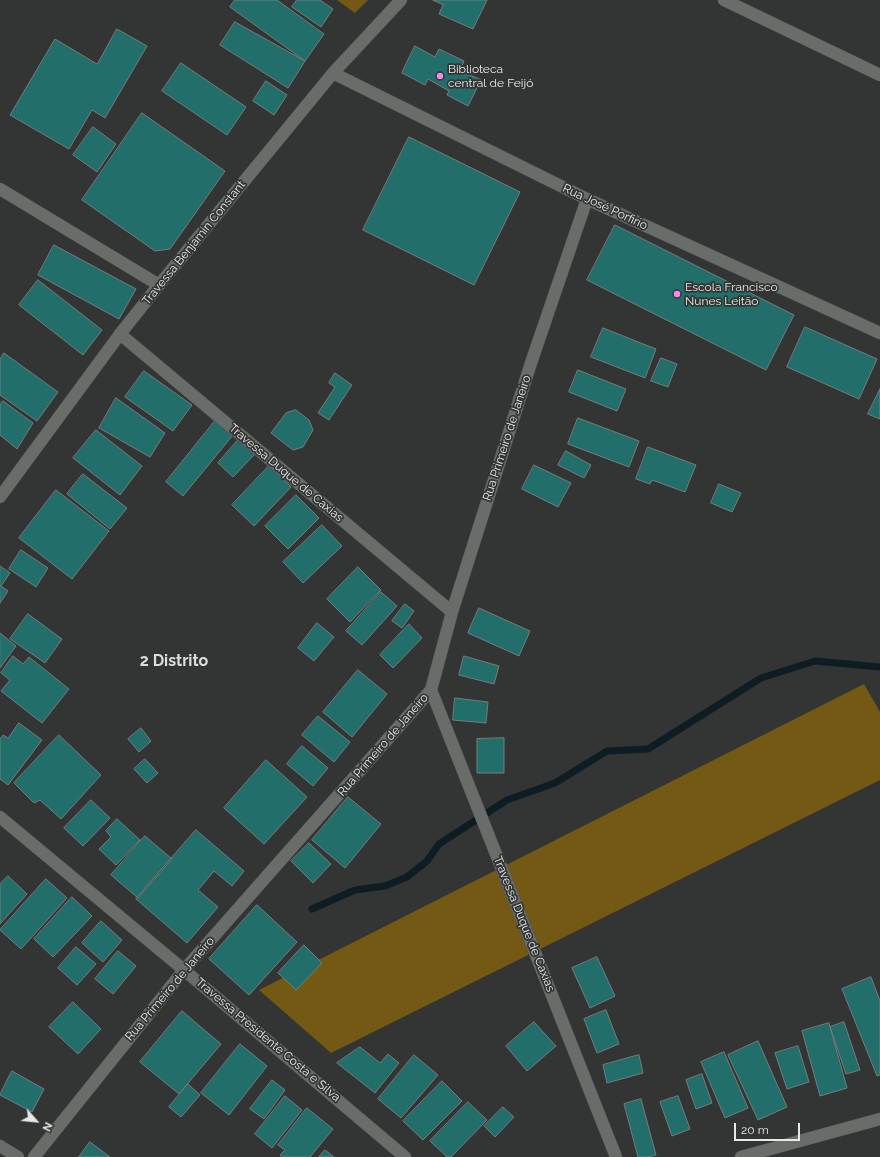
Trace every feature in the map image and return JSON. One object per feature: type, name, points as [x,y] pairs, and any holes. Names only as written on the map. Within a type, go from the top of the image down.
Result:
[{"type":"street","name":"Travessa Benjamin Constant","points":[[0,497],[120,334],[159,285],[333,73],[401,0]]},
{"type":"street","points":[[724,0],[880,75]]},
{"type":"street","name":"Rua José Porfirio","points":[[333,73],[588,199],[880,333]]},
{"type":"street","points":[[0,189],[159,285]]},
{"type":"street","name":"Rua Primeiro de Janeiro","points":[[34,1157],[184,970],[431,690],[452,612],[531,363],[588,199]]},
{"type":"street","name":"Travessa Duque de Caxias","points":[[120,334],[452,612]]},
{"type":"street","name":"Travessa Duque de Caxias","points":[[431,690],[616,1157]]},
{"type":"street","name":"Travessa Presidente Costa e Silva","points":[[0,817],[405,1157]]},
{"type":"street","points":[[741,1157],[880,1119]]},
{"type":"street","points":[[0,1146],[18,1157]]},
{"type":"shaded area","points":[[337,0],[368,0],[355,13]]},
{"type":"shaded area","points":[[864,684],[880,712],[880,780],[331,1053],[259,990]]},
{"type":"building","points":[[235,0],[277,0],[324,34],[305,61],[230,7]]},
{"type":"building","points":[[297,0],[320,0],[333,9],[321,27],[292,7]]},
{"type":"building","points":[[433,0],[487,0],[473,29],[439,14],[443,5]]},
{"type":"building","points":[[235,22],[305,61],[288,88],[220,45]]},
{"type":"building","points":[[117,29],[147,46],[105,118],[92,110],[69,149],[10,115],[55,39],[97,64]]},
{"type":"building","name":"Biblioteca central de Feijó","points":[[415,46],[435,57],[439,49],[464,61],[460,70],[481,80],[468,106],[447,95],[449,91],[428,79],[425,85],[402,73]]},
{"type":"building","points":[[181,63],[246,107],[227,135],[162,91]]},
{"type":"building","points":[[266,81],[287,95],[274,115],[253,101]]},
{"type":"building","points":[[142,113],[225,171],[170,249],[155,251],[82,200]]},
{"type":"building","points":[[93,127],[116,144],[97,172],[73,155]]},
{"type":"building","points":[[409,137],[520,192],[474,285],[363,230]]},
{"type":"building","points":[[615,225],[794,315],[766,370],[587,280]]},
{"type":"building","points":[[54,245],[136,289],[119,319],[38,275]]},
{"type":"building","points":[[38,280],[102,330],[83,355],[19,305]]},
{"type":"building","points":[[805,327],[877,359],[859,399],[787,367]]},
{"type":"building","points":[[603,328],[656,349],[645,378],[591,357]]},
{"type":"building","points":[[4,353],[58,392],[37,421],[0,395],[0,360]]},
{"type":"building","points":[[661,358],[677,364],[668,387],[651,381]]},
{"type":"building","points":[[578,370],[626,389],[617,411],[569,392]]},
{"type":"building","points":[[144,371],[192,405],[173,431],[125,397]]},
{"type":"building","points":[[335,373],[352,385],[329,420],[318,413],[335,387],[329,383]]},
{"type":"building","points":[[880,389],[880,419],[868,414]]},
{"type":"building","points":[[116,398],[165,433],[150,457],[99,428]]},
{"type":"building","points":[[3,401],[33,423],[17,449],[0,435],[0,404]]},
{"type":"building","points":[[296,410],[309,420],[313,430],[303,447],[293,450],[271,433],[286,413]]},
{"type":"building","points":[[578,418],[639,441],[629,467],[568,444]]},
{"type":"building","points":[[215,421],[233,435],[183,496],[166,482]]},
{"type":"building","points":[[96,430],[142,466],[120,495],[73,458]]},
{"type":"building","points":[[239,439],[255,454],[233,477],[218,463]]},
{"type":"building","points":[[648,447],[696,465],[685,492],[652,480],[650,484],[636,479]]},
{"type":"building","points":[[566,451],[591,465],[584,478],[558,465]]},
{"type":"building","points":[[534,465],[571,483],[558,507],[522,489]]},
{"type":"building","points":[[269,466],[291,487],[254,526],[232,505]]},
{"type":"building","points":[[83,474],[127,508],[110,529],[67,494]]},
{"type":"building","points":[[719,484],[741,493],[732,512],[711,503]]},
{"type":"building","points":[[56,490],[109,531],[72,579],[19,538]]},
{"type":"building","points":[[296,495],[319,518],[288,549],[265,526]]},
{"type":"building","points":[[322,525],[342,546],[303,583],[283,562]]},
{"type":"building","points":[[21,550],[48,568],[36,587],[9,569]]},
{"type":"building","points":[[0,566],[10,573],[1,586],[8,591],[0,603]]},
{"type":"building","points":[[358,567],[381,590],[350,622],[327,599]]},
{"type":"building","points":[[381,592],[397,606],[362,645],[346,631]]},
{"type":"building","points":[[405,604],[414,611],[402,628],[392,621]]},
{"type":"building","points":[[479,608],[530,631],[519,656],[468,633]]},
{"type":"building","points":[[28,614],[62,639],[45,663],[10,639]]},
{"type":"building","points":[[317,623],[334,637],[314,661],[298,648]]},
{"type":"building","points":[[409,624],[422,638],[393,668],[380,655]]},
{"type":"building","points":[[0,633],[16,646],[0,668]]},
{"type":"building","points":[[13,656],[23,664],[29,657],[69,689],[42,723],[1,691],[10,680],[1,673]]},
{"type":"building","points":[[464,656],[499,666],[494,684],[459,675]]},
{"type":"building","points":[[358,670],[387,694],[352,737],[323,712]]},
{"type":"building","points":[[455,698],[488,702],[486,723],[453,720]]},
{"type":"building","points":[[318,716],[350,742],[334,762],[302,735]]},
{"type":"building","points":[[19,723],[42,740],[8,785],[0,779],[0,739],[3,735],[8,738]]},
{"type":"building","points":[[141,728],[151,741],[139,752],[128,739]]},
{"type":"building","points":[[59,735],[101,775],[61,819],[40,800],[34,803],[14,783]]},
{"type":"building","points":[[504,738],[504,773],[477,773],[477,739]]},
{"type":"building","points":[[302,746],[328,768],[313,786],[287,764]]},
{"type":"building","points":[[145,759],[158,773],[147,783],[134,769]]},
{"type":"building","points":[[266,760],[307,797],[264,844],[224,808]]},
{"type":"building","points":[[348,797],[381,824],[345,868],[312,840]]},
{"type":"building","points":[[91,800],[110,818],[83,846],[64,828]]},
{"type":"building","points":[[117,819],[140,840],[116,865],[99,849],[111,837],[106,831]]},
{"type":"building","points":[[196,830],[244,871],[232,886],[214,871],[198,890],[218,907],[187,943],[136,899]]},
{"type":"building","points":[[145,836],[172,859],[138,898],[111,875]]},
{"type":"building","points":[[309,843],[331,864],[313,883],[291,861]]},
{"type":"building","points":[[8,876],[27,894],[0,924],[0,884]]},
{"type":"building","points":[[46,879],[67,898],[21,949],[0,930]]},
{"type":"building","points":[[72,897],[92,916],[53,957],[34,939]]},
{"type":"building","points":[[257,905],[297,942],[249,995],[209,959]]},
{"type":"building","points":[[101,921],[122,940],[103,962],[82,943]]},
{"type":"building","points":[[304,945],[322,963],[296,990],[278,973]]},
{"type":"building","points":[[76,947],[96,964],[77,985],[58,968]]},
{"type":"building","points":[[118,951],[136,966],[113,994],[95,979]]},
{"type":"building","points":[[597,957],[615,996],[590,1008],[572,968]]},
{"type":"building","points":[[871,977],[880,1001],[880,1075],[877,1076],[842,989]]},
{"type":"building","points":[[73,1002],[101,1029],[78,1054],[49,1027]]},
{"type":"building","points":[[606,1010],[619,1044],[597,1053],[584,1019]]},
{"type":"building","points":[[182,1011],[221,1044],[179,1094],[140,1062]]},
{"type":"building","points":[[534,1022],[556,1046],[527,1071],[506,1046]]},
{"type":"building","points":[[844,1022],[860,1070],[846,1074],[830,1027]]},
{"type":"building","points":[[829,1023],[847,1088],[820,1096],[802,1031]]},
{"type":"building","points":[[758,1041],[787,1107],[758,1120],[728,1055]]},
{"type":"building","points":[[240,1044],[267,1066],[229,1115],[201,1093]]},
{"type":"building","points":[[798,1046],[809,1082],[787,1089],[775,1053]]},
{"type":"building","points":[[360,1047],[380,1063],[388,1054],[399,1063],[375,1093],[337,1063]]},
{"type":"building","points":[[724,1052],[748,1108],[725,1118],[701,1062]]},
{"type":"building","points":[[414,1055],[438,1075],[401,1118],[378,1099]]},
{"type":"building","points":[[639,1055],[643,1073],[607,1083],[603,1065]]},
{"type":"building","points":[[12,1071],[44,1089],[32,1112],[0,1095]]},
{"type":"building","points":[[702,1074],[712,1103],[696,1109],[686,1080]]},
{"type":"building","points":[[272,1080],[285,1090],[264,1119],[250,1109]]},
{"type":"building","points":[[442,1081],[462,1101],[423,1140],[403,1121]]},
{"type":"building","points":[[188,1084],[200,1095],[181,1117],[169,1107]]},
{"type":"building","points":[[285,1096],[302,1110],[272,1148],[255,1134]]},
{"type":"building","points":[[678,1096],[690,1129],[672,1136],[660,1102]]},
{"type":"building","points":[[641,1099],[656,1155],[648,1157],[638,1157],[624,1104]]},
{"type":"building","points":[[468,1102],[487,1120],[451,1157],[447,1157],[430,1141]]},
{"type":"building","points":[[503,1107],[514,1117],[495,1137],[484,1126]]},
{"type":"building","points":[[307,1108],[333,1129],[310,1157],[283,1157],[280,1155],[285,1150],[278,1145]]},
{"type":"building","points":[[90,1142],[110,1157],[79,1157]]},
{"type":"building","points":[[325,1150],[334,1157],[319,1157]]},
{"type":"waterway","points":[[312,909],[355,890],[385,886],[407,877],[427,861],[439,844],[507,800],[555,783],[607,751],[648,749],[761,678],[815,661],[880,667]]},
{"type":"place","name":"Biblioteca central de Feijó","points":[[440,76]]},
{"type":"place","name":"Escola Francisco Nunes Leitão","points":[[677,294]]},
{"type":"district","name":"2 Distrito","points":[[174,661]]}]
